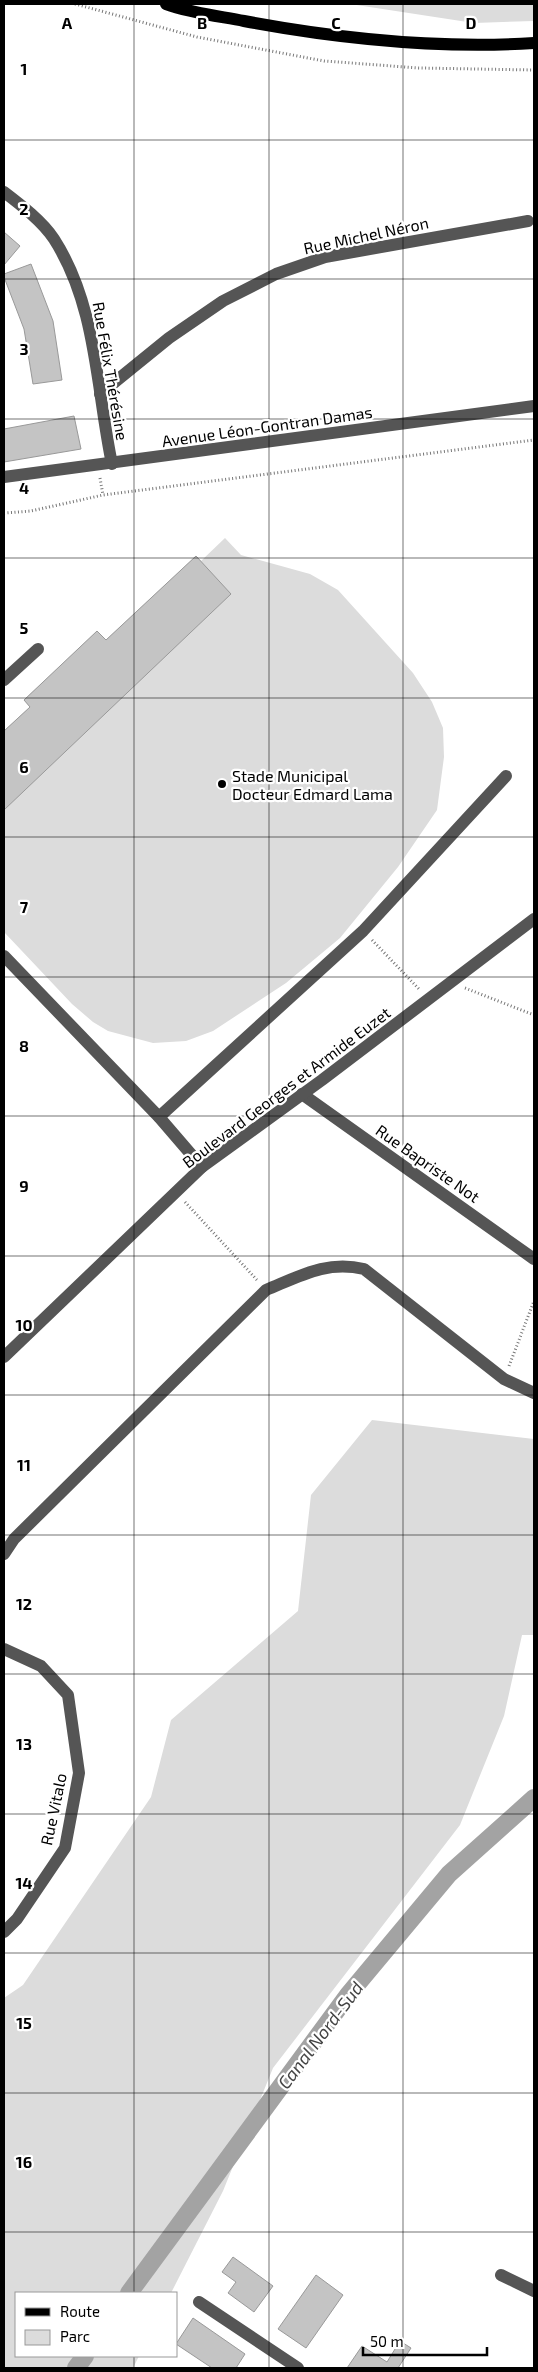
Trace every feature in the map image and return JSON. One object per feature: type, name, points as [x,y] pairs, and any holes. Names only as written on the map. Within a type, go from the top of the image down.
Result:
[{"type":"main road","points":[[166,4],[285,28],[396,44],[502,45],[534,43]]},
{"type":"street","name":"Rue Félix Thérésine","points":[[4,192],[53,238],[79,286],[90,330],[112,464]]},
{"type":"street","name":"Rue Michel Néron","points":[[100,394],[169,338],[223,300],[276,274],[325,257],[528,221]]},
{"type":"street","name":"Avenue Léon-Gontran Damas","points":[[4,477],[534,406]]},
{"type":"street","points":[[4,680],[38,648]]},
{"type":"street","points":[[159,1117],[363,931],[506,776]]},
{"type":"street","name":"Boulevard Georges et Armide Euzet","points":[[4,1357],[202,1167],[429,999],[534,918]]},
{"type":"street","points":[[4,956],[159,1117],[202,1167]]},
{"type":"street","name":"Rue Bapriste Not","points":[[302,1094],[534,1259]]},
{"type":"street","points":[[4,1554],[14,1539],[266,1290],[318,1269],[346,1264],[364,1269],[504,1379],[534,1393]]},
{"type":"street","name":"Rue Vitalo","points":[[4,1649],[41,1666],[68,1695],[79,1773],[65,1848],[18,1919],[4,1932]]},
{"type":"street","points":[[502,2275],[534,2291]]},
{"type":"street","points":[[199,2302],[298,2368]]},
{"type":"path","points":[[75,4],[197,37],[324,61],[419,68],[534,70]]},
{"type":"path","points":[[4,513],[31,511],[103,495],[534,440]]},
{"type":"path","points":[[363,931],[429,999]]},
{"type":"path","points":[[450,982],[534,1015]]},
{"type":"path","points":[[176,1192],[266,1290]]},
{"type":"path","points":[[504,1379],[534,1301]]},
{"type":"green space","points":[[350,4],[534,4],[534,21],[474,23]]},
{"type":"green space","name":"Stade Municipal Docteur Edmard Lama","points":[[225,538],[241,555],[310,574],[338,590],[413,673],[432,702],[443,728],[444,757],[437,810],[398,867],[340,938],[286,983],[213,1031],[186,1041],[153,1043],[108,1031],[93,1022],[72,1004],[4,932],[4,731],[30,707],[24,700],[97,631],[106,640],[196,556],[201,561]]},
{"type":"green space","points":[[372,1420],[534,1439],[534,1635],[522,1635],[504,1716],[460,1825],[273,2068],[223,2191],[172,2292],[15,2292],[15,2357],[138,2357],[133,2368],[4,2368],[4,1998],[23,1985],[151,1797],[171,1720],[298,1611],[311,1495]]},
{"type":"building","points":[[4,232],[20,246],[4,265]]},
{"type":"building","points":[[31,264],[53,321],[62,380],[33,384],[24,329],[4,277],[4,274]]},
{"type":"building","points":[[74,416],[81,449],[4,462],[4,429]]},
{"type":"building","points":[[196,556],[231,594],[4,810],[4,731],[30,707],[24,700],[97,631],[106,640]]},
{"type":"building","points":[[233,2257],[273,2286],[254,2312],[228,2293],[236,2282],[222,2272]]},
{"type":"building","points":[[316,2275],[343,2295],[306,2348],[278,2329]]},
{"type":"building","points":[[193,2318],[245,2354],[236,2368],[212,2368],[178,2345],[178,2341]]},
{"type":"building","points":[[400,2341],[411,2348],[398,2368],[347,2368],[362,2346],[387,2362]]},
{"type":"waterway","name":"Canal Nord-Sud","points":[[130,2292],[348,1995],[449,1874],[534,1798]]},
{"type":"waterway","name":"Canal Nord-Sud","points":[[76,2368],[84,2357]]},
{"type":"place","name":"Stade Municipal Docteur Edmard Lama","points":[[222,784]]}]
